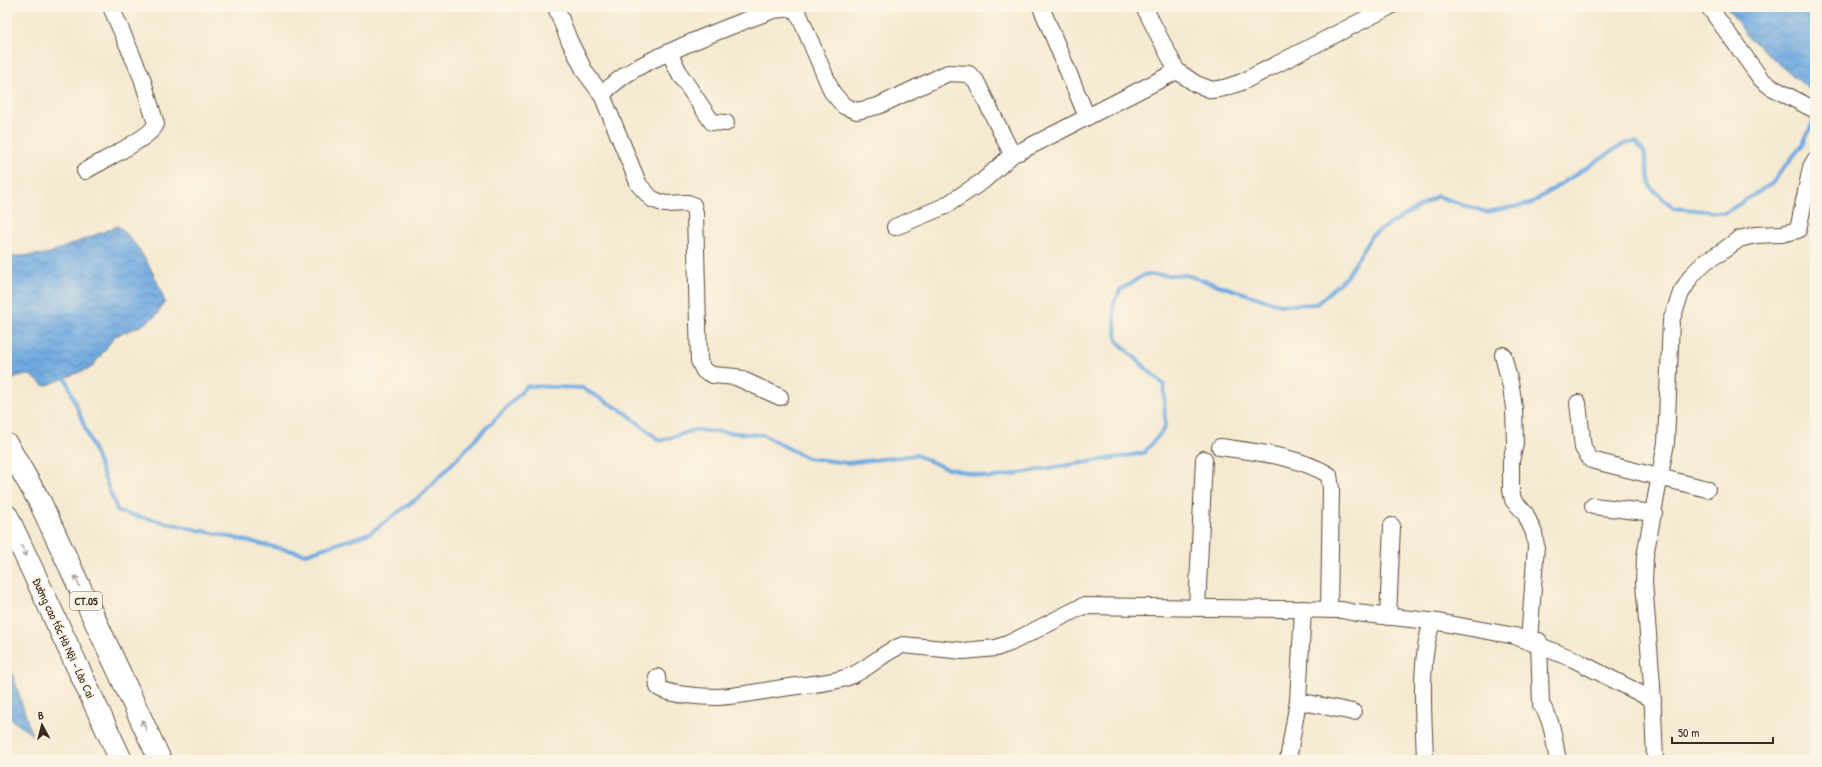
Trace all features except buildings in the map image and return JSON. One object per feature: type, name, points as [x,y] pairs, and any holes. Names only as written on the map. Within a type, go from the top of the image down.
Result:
[{"type":"highway","name":"CT.05","points":[[7,445],[40,502],[160,760]]},
{"type":"highway","name":"Đường cao tốc Hà Nội - Lào Cai","points":[[7,516],[121,760]]},
{"type":"street","points":[[85,170],[143,138],[153,130],[156,124],[142,78],[111,7]]},
{"type":"street","points":[[556,7],[569,40],[585,72],[602,95],[639,185],[652,199],[665,204],[688,203],[693,205],[695,213],[699,361],[701,367],[704,371],[712,375],[736,377],[780,397]]},
{"type":"street","points":[[1041,7],[1088,117]]},
{"type":"street","points":[[1144,7],[1177,72],[1196,84],[1212,90],[1242,82],[1389,7]]},
{"type":"street","points":[[1709,7],[1761,79],[1771,88],[1788,95],[1815,110]]},
{"type":"street","points":[[602,95],[614,82],[638,66],[704,36],[773,10],[794,8],[800,17],[832,92],[844,106],[857,111],[878,106],[948,73],[969,74],[976,81],[1009,148],[1014,153]]},
{"type":"street","points":[[669,52],[681,76],[712,122],[726,123]]},
{"type":"street","points":[[895,228],[945,206],[983,181],[1014,153],[1019,152],[1177,72]]},
{"type":"street","points":[[1655,760],[1653,700],[1644,582],[1645,556],[1666,444],[1671,320],[1681,293],[1692,275],[1706,261],[1739,239],[1756,235],[1782,234],[1798,230],[1811,167],[1815,160]]},
{"type":"street","points":[[1503,355],[1511,387],[1514,408],[1515,444],[1511,461],[1511,490],[1513,500],[1525,513],[1534,533],[1536,546],[1536,642],[1541,705],[1545,710],[1551,727],[1558,760]]},
{"type":"street","points":[[1578,403],[1583,448],[1591,460],[1707,489]]},
{"type":"street","points":[[1220,447],[1256,452],[1301,463],[1318,468],[1329,475],[1331,489],[1329,610]]},
{"type":"street","points":[[1197,608],[1204,459]]},
{"type":"street","points":[[1592,506],[1654,513]]},
{"type":"street","points":[[1388,617],[1392,526]]},
{"type":"street","points":[[657,677],[658,687],[664,691],[694,696],[732,695],[826,682],[847,678],[860,672],[895,648],[903,645],[964,651],[996,648],[1010,644],[1083,606],[1302,609],[1329,610],[1388,617],[1471,628],[1515,636],[1536,642],[1573,659],[1653,700]]},
{"type":"street","points":[[1288,760],[1298,701],[1302,609]]},
{"type":"street","points":[[1425,760],[1425,642],[1432,623]]},
{"type":"street","points":[[1298,701],[1353,712]]},
{"type":"water","points":[[1727,7],[1815,7],[1815,88],[1811,91],[1748,37]]},
{"type":"water","points":[[118,226],[140,251],[157,281],[165,302],[157,315],[141,326],[115,336],[92,367],[45,386],[30,375],[17,376],[7,386],[7,257],[47,254]]},
{"type":"water","points":[[7,657],[32,735],[7,716]]},
{"type":"waterway","points":[[62,377],[66,379],[118,512],[306,554],[370,533],[423,494],[527,386],[582,388],[626,413],[660,441],[694,430],[763,435],[807,458],[847,463],[916,455],[943,467],[990,478],[1144,453],[1165,428],[1164,385],[1117,341],[1113,305],[1120,290],[1144,275],[1186,275],[1281,305],[1317,304],[1347,276],[1372,235],[1437,196],[1486,212],[1530,204],[1623,144],[1636,142],[1644,152],[1651,188],[1674,208],[1725,213],[1771,184],[1803,144],[1815,118]]}]
